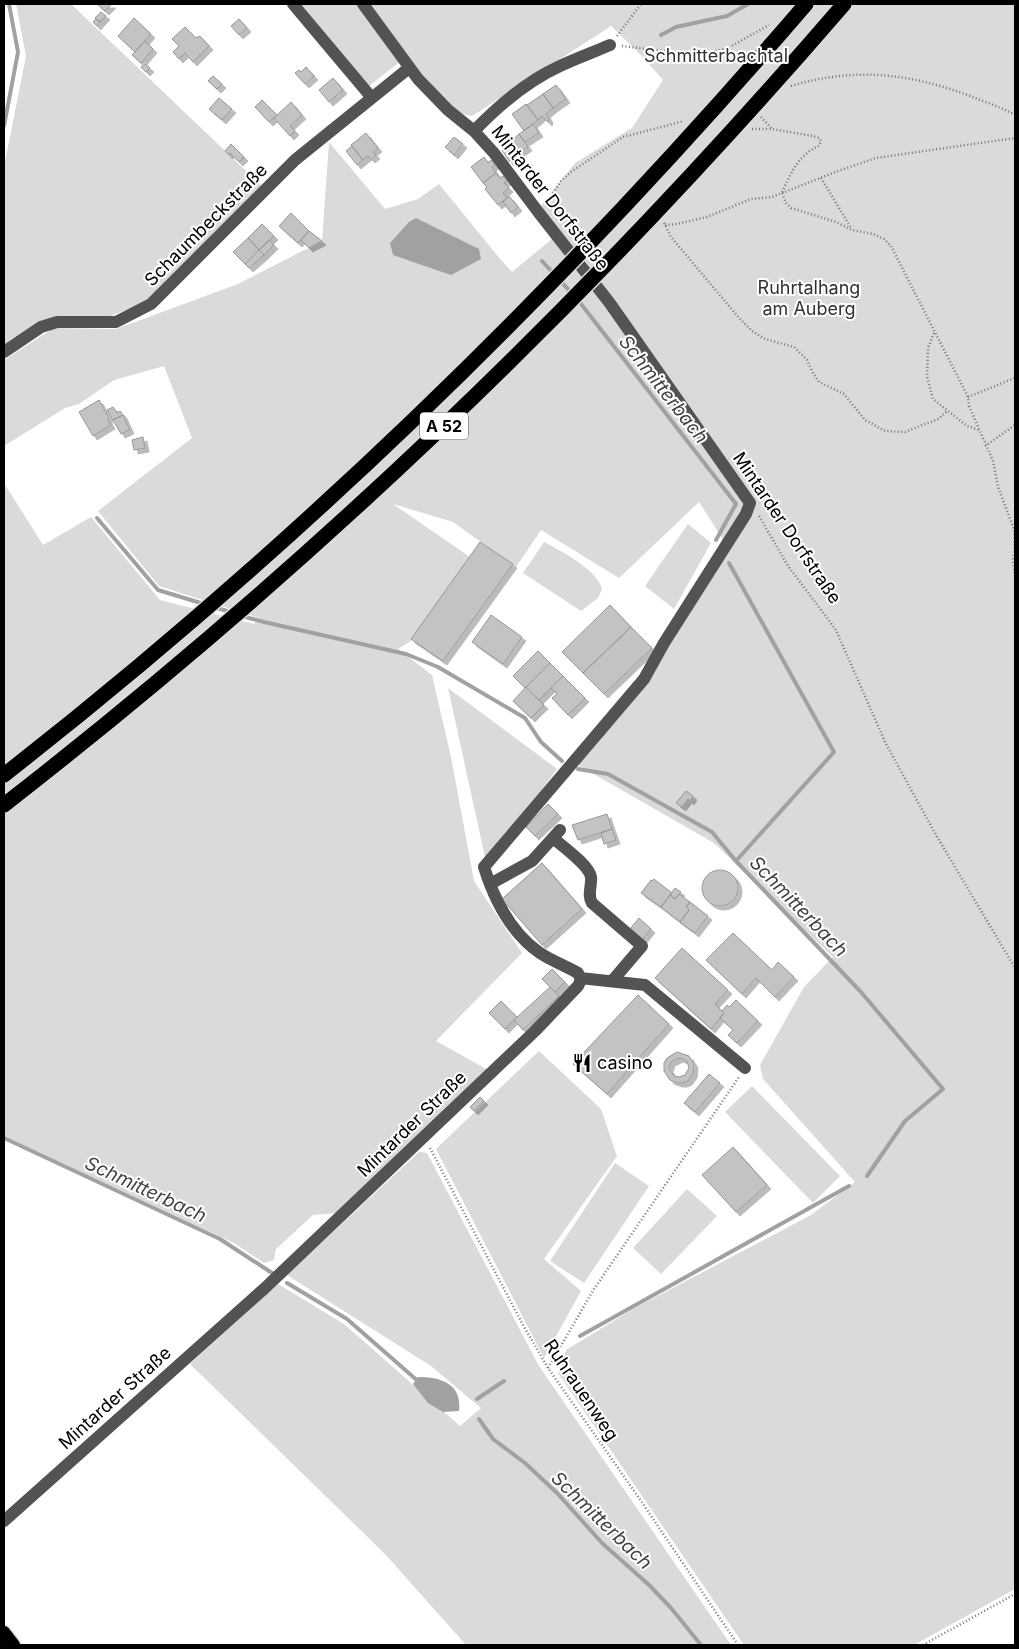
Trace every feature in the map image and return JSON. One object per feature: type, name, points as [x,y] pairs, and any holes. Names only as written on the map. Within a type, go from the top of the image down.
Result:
[{"type":"highway","name":"A 52","points":[[4,775],[177,634],[323,505],[394,438],[492,343],[593,240],[709,116],[806,4]]},
{"type":"highway","name":"A 52","points":[[4,805],[192,652],[332,530],[482,389],[592,280],[740,122],[844,4]]},
{"type":"main road","points":[[4,1632],[14,1645]]},
{"type":"street","points":[[293,4],[372,98]]},
{"type":"street","name":"Mintarder Dorfstraße","points":[[362,4],[409,68],[448,110],[474,130],[490,148],[609,302],[750,503]]},
{"type":"street","points":[[474,130],[494,110],[520,89],[558,66],[610,45]]},
{"type":"street","name":"Schaumbeckstraße","points":[[4,352],[41,327],[57,322],[116,322],[151,304],[295,160],[409,68]]},
{"type":"street","points":[[745,1068],[645,984],[580,978],[576,972],[529,945],[507,918],[490,884],[484,866],[644,679],[746,514],[750,503]]},
{"type":"street","points":[[490,884],[532,861],[556,834],[588,869],[591,876],[589,895],[592,904],[642,946],[613,980]]},
{"type":"street","name":"Mintarder Straße","points":[[4,1521],[265,1288],[535,1031],[578,986],[580,978]]},
{"type":"path","points":[[610,45],[641,4]]},
{"type":"path","points":[[610,45],[699,55],[728,48],[773,23]]},
{"type":"path","points":[[783,88],[810,80],[856,74],[898,76],[941,85],[1002,108],[1015,115]]},
{"type":"path","points":[[539,213],[561,181],[571,172],[623,137],[690,119]]},
{"type":"path","points":[[746,129],[772,129],[813,136],[821,141],[819,146],[806,152],[801,158],[782,193]]},
{"type":"path","points":[[947,410],[938,419],[904,432],[885,432],[865,420],[844,394],[819,382],[807,360],[794,347],[765,339],[752,331],[670,237],[665,225],[707,217],[751,199],[772,197],[876,158],[1015,138]]},
{"type":"path","points":[[821,178],[852,230]]},
{"type":"path","points":[[782,193],[791,208],[836,222],[852,230],[873,234],[884,239],[891,246],[968,397],[969,406],[993,461],[998,488],[1014,528],[1015,548],[1013,559],[1015,576]]},
{"type":"path","points":[[934,332],[928,348],[927,377],[933,399],[967,426],[979,430]]},
{"type":"path","points":[[968,397],[1015,378]]},
{"type":"path","points":[[985,446],[1015,425]]},
{"type":"path","name":"Mintarder Dorfstraße","points":[[750,503],[764,522],[788,566],[836,630],[886,744],[936,835],[1015,968]]},
{"type":"path","points":[[548,1368],[594,1289],[745,1068]]},
{"type":"path","name":"Ruhrauenweg","points":[[424,1137],[523,1325],[548,1368],[639,1498],[738,1645]]},
{"type":"path","points":[[923,1645],[1015,1594]]},
{"type":"green space","points":[[16,4],[71,4],[263,187],[150,301],[110,316],[55,316],[4,345],[4,167],[26,56]]},
{"type":"green space","points":[[297,4],[1015,4],[1015,1589],[914,1645],[744,1645],[558,1373],[566,1350],[633,1309],[811,1215],[855,1182],[763,1079],[760,1065],[804,987],[833,957],[714,843],[578,765],[723,557],[722,538],[699,502],[619,578],[541,530],[516,567],[453,522],[393,504],[470,557],[411,641],[398,649],[432,675],[451,757],[474,881],[522,953],[436,1041],[488,1070],[336,1213],[313,1215],[276,1249],[274,1260],[264,1263],[234,1243],[4,1136],[4,483],[43,545],[91,517],[160,600],[254,624],[259,618],[159,586],[98,511],[192,438],[164,366],[114,380],[79,404],[65,408],[4,446],[4,360],[54,328],[116,329],[238,284],[322,241],[329,142],[385,209],[418,199],[439,184],[512,272],[552,239],[539,208],[575,163],[632,128],[663,80],[611,26],[472,116],[462,113],[444,101],[406,57],[369,86]]},
{"type":"green space","points":[[688,524],[711,543],[674,609],[645,586]]},
{"type":"green space","points":[[544,542],[578,562],[594,575],[599,582],[602,589],[598,598],[581,611],[523,573]]},
{"type":"green space","points":[[448,688],[557,769],[541,791],[485,857]]},
{"type":"green space","points":[[539,1051],[601,1109],[617,1156],[544,1259],[581,1291],[544,1358],[436,1149]]},
{"type":"green space","points":[[752,1086],[840,1176],[813,1203],[725,1112]]},
{"type":"green space","points":[[419,1152],[427,1153],[539,1366],[731,1645],[466,1645],[385,1554],[190,1364],[278,1284],[344,1324],[460,1426],[481,1408],[431,1366],[287,1275]]},
{"type":"green space","points":[[615,1163],[649,1186],[584,1283],[550,1261]]},
{"type":"green space","points":[[687,1189],[717,1216],[661,1274],[633,1248]]},
{"type":"shaded area","points":[[416,218],[479,249],[481,259],[451,275],[393,255],[390,243],[409,222]]},
{"type":"shaded area","points":[[418,1377],[442,1381],[454,1388],[459,1402],[459,1411],[443,1412],[428,1403],[413,1384]]},
{"type":"building","points":[[97,4],[112,4],[105,11]]},
{"type":"building","points":[[101,12],[106,16],[100,22],[95,18]]},
{"type":"building","points":[[134,18],[151,34],[135,52],[118,36]]},
{"type":"building","points":[[96,19],[100,22],[97,26],[93,22]]},
{"type":"building","points":[[239,19],[247,28],[239,35],[231,26]]},
{"type":"building","points":[[185,27],[196,38],[200,36],[209,46],[193,62],[185,53],[179,59],[173,52],[179,46],[172,39]]},
{"type":"building","points":[[145,41],[153,49],[141,63],[132,55]]},
{"type":"building","points":[[145,64],[150,68],[146,72],[141,67]]},
{"type":"building","points":[[306,67],[314,76],[305,84],[295,73],[299,70],[301,72]]},
{"type":"building","points":[[213,76],[222,84],[217,89],[208,81]]},
{"type":"building","points":[[333,78],[343,90],[329,102],[319,90]]},
{"type":"building","points":[[556,85],[566,99],[553,108],[543,94]]},
{"type":"building","points":[[543,94],[553,108],[546,114],[549,119],[548,122],[542,116],[538,120],[527,105]]},
{"type":"building","points":[[219,98],[232,109],[222,120],[209,109]]},
{"type":"building","points":[[262,100],[277,115],[269,122],[255,107]]},
{"type":"building","points":[[291,102],[302,115],[290,126],[295,131],[290,136],[274,118]]},
{"type":"building","points":[[526,104],[538,120],[524,131],[512,114]]},
{"type":"building","points":[[533,124],[539,133],[525,142],[519,134]]},
{"type":"building","points":[[366,133],[378,148],[373,152],[376,155],[371,159],[368,156],[363,160],[351,145]]},
{"type":"building","points":[[519,134],[528,147],[519,153],[510,142]]},
{"type":"building","points":[[454,137],[463,144],[454,155],[445,147]]},
{"type":"building","points":[[510,142],[519,153],[509,161],[502,150]]},
{"type":"building","points":[[231,144],[244,157],[239,162],[230,153],[229,155],[225,151]]},
{"type":"building","points":[[352,146],[363,160],[357,165],[346,151]]},
{"type":"building","points":[[484,157],[488,163],[491,160],[495,165],[492,167],[496,173],[483,183],[471,167]]},
{"type":"building","points":[[496,173],[500,178],[503,176],[507,181],[504,183],[509,188],[503,193],[507,198],[498,205],[485,189],[487,187],[483,183]]},
{"type":"building","points":[[509,196],[518,207],[511,213],[503,202]]},
{"type":"building","points":[[291,213],[309,231],[298,243],[279,226]]},
{"type":"building","points":[[262,224],[274,236],[259,250],[248,238]]},
{"type":"building","points":[[309,231],[322,241],[309,248],[301,240]]},
{"type":"building","points":[[248,238],[259,250],[245,264],[233,252]]},
{"type":"building","points":[[269,240],[274,245],[264,255],[259,250]]},
{"type":"building","points":[[259,250],[264,255],[249,268],[245,264]]},
{"type":"building","points":[[99,400],[111,425],[93,436],[79,412]]},
{"type":"building","points":[[113,407],[117,413],[120,411],[123,415],[113,420],[107,410]]},
{"type":"building","points":[[123,415],[130,430],[121,434],[113,420]]},
{"type":"building","points":[[143,437],[145,448],[134,450],[132,440]]},
{"type":"building","points":[[480,542],[513,564],[443,661],[411,639]]},
{"type":"building","points":[[610,605],[631,627],[583,673],[562,652]]},
{"type":"building","points":[[491,615],[522,637],[503,664],[472,642]]},
{"type":"building","points":[[631,627],[652,648],[604,694],[583,673]]},
{"type":"building","points":[[538,651],[550,663],[525,688],[513,676]]},
{"type":"building","points":[[550,663],[563,676],[539,700],[526,687]]},
{"type":"building","points":[[563,676],[585,698],[568,715],[552,698],[557,694],[551,688]]},
{"type":"building","points":[[526,687],[544,705],[531,718],[513,701]]},
{"type":"building","points":[[686,791],[693,796],[682,807],[676,803]]},
{"type":"building","points":[[548,804],[558,814],[535,836],[526,827]]},
{"type":"building","points":[[607,814],[612,829],[578,840],[572,825]]},
{"type":"building","points":[[612,829],[616,840],[604,844],[601,833]]},
{"type":"building","points":[[542,863],[582,909],[542,945],[502,899]]},
{"type":"building","points":[[720,870],[727,871],[733,875],[737,881],[737,895],[733,901],[727,905],[720,906],[713,905],[707,901],[703,895],[702,888],[703,881],[707,875],[713,871]]},
{"type":"building","points":[[654,879],[672,893],[661,907],[641,893],[651,880]]},
{"type":"building","points":[[675,888],[681,892],[675,899],[670,895]]},
{"type":"building","points":[[679,894],[690,902],[686,907],[689,910],[680,922],[661,907],[670,895],[675,899]]},
{"type":"building","points":[[690,902],[708,916],[695,933],[680,922],[689,910],[686,907]]},
{"type":"building","points":[[639,918],[651,929],[642,940],[630,929]]},
{"type":"building","points":[[733,933],[772,970],[778,962],[794,977],[775,997],[756,978],[742,994],[706,960]]},
{"type":"building","points":[[682,948],[728,990],[715,1004],[724,1013],[711,1029],[655,978]]},
{"type":"building","points":[[552,969],[565,982],[555,992],[542,979]]},
{"type":"building","points":[[550,987],[559,996],[523,1030],[514,1020]]},
{"type":"building","points":[[638,995],[669,1024],[607,1094],[573,1064]]},
{"type":"building","points":[[736,1000],[758,1021],[737,1043],[728,1035],[733,1030],[720,1018],[724,1013],[722,1011],[727,1005],[729,1007]]},
{"type":"building","points":[[501,1001],[517,1017],[505,1029],[489,1013]]},
{"type":"building","points":[[677,1052],[689,1056],[694,1064],[693,1074],[688,1081],[678,1083],[670,1080],[664,1071],[664,1063],[667,1058]],"holes":[[[679,1058],[687,1061],[689,1068],[685,1075],[674,1076],[669,1068],[671,1062]]]},
{"type":"building","points":[[709,1074],[720,1083],[695,1112],[684,1103]]},
{"type":"building","points":[[480,1097],[484,1101],[474,1111],[470,1107]]},
{"type":"building","points":[[733,1147],[767,1185],[736,1212],[702,1175]]},
{"type":"waterway","points":[[4,126],[18,52],[9,4]]},
{"type":"waterway","name":"Schmitterbach","points":[[661,35],[676,27],[727,16],[748,4]]},
{"type":"waterway","name":"Schmitterbach","points":[[542,261],[554,274]]},
{"type":"waterway","name":"Schmitterbach","points":[[559,280],[573,294]]},
{"type":"waterway","name":"Schmitterbach","points":[[578,300],[736,504],[716,540]]},
{"type":"waterway","points":[[97,518],[158,590],[204,604]]},
{"type":"waterway","name":"Schmitterbach","points":[[729,563],[834,752],[736,861],[861,992],[943,1089],[905,1121],[867,1176]]},
{"type":"waterway","points":[[213,607],[231,612]]},
{"type":"waterway","points":[[242,616],[406,654],[438,667],[525,718],[541,742],[562,761]]},
{"type":"waterway","points":[[578,769],[608,774],[712,832],[736,861]]},
{"type":"waterway","name":"Schmitterbach","points":[[4,1138],[220,1239],[272,1273]]},
{"type":"waterway","name":"Schmitterbach","points":[[580,1336],[849,1186]]},
{"type":"waterway","points":[[287,1283],[347,1319],[419,1382]]},
{"type":"waterway","name":"Schmitterbach","points":[[477,1399],[504,1381]]},
{"type":"waterway","name":"Schmitterbach","points":[[479,1419],[493,1439],[525,1463],[558,1494],[602,1543],[649,1585],[671,1608],[701,1645]]},
{"type":"place","name":"casino","points":[[582,1063]]},
{"type":"park label","name":"Schmitterbachtal","points":[[716,56]]},
{"type":"park label","name":"Ruhrtalhang am Auberg","points":[[809,298]]}]
